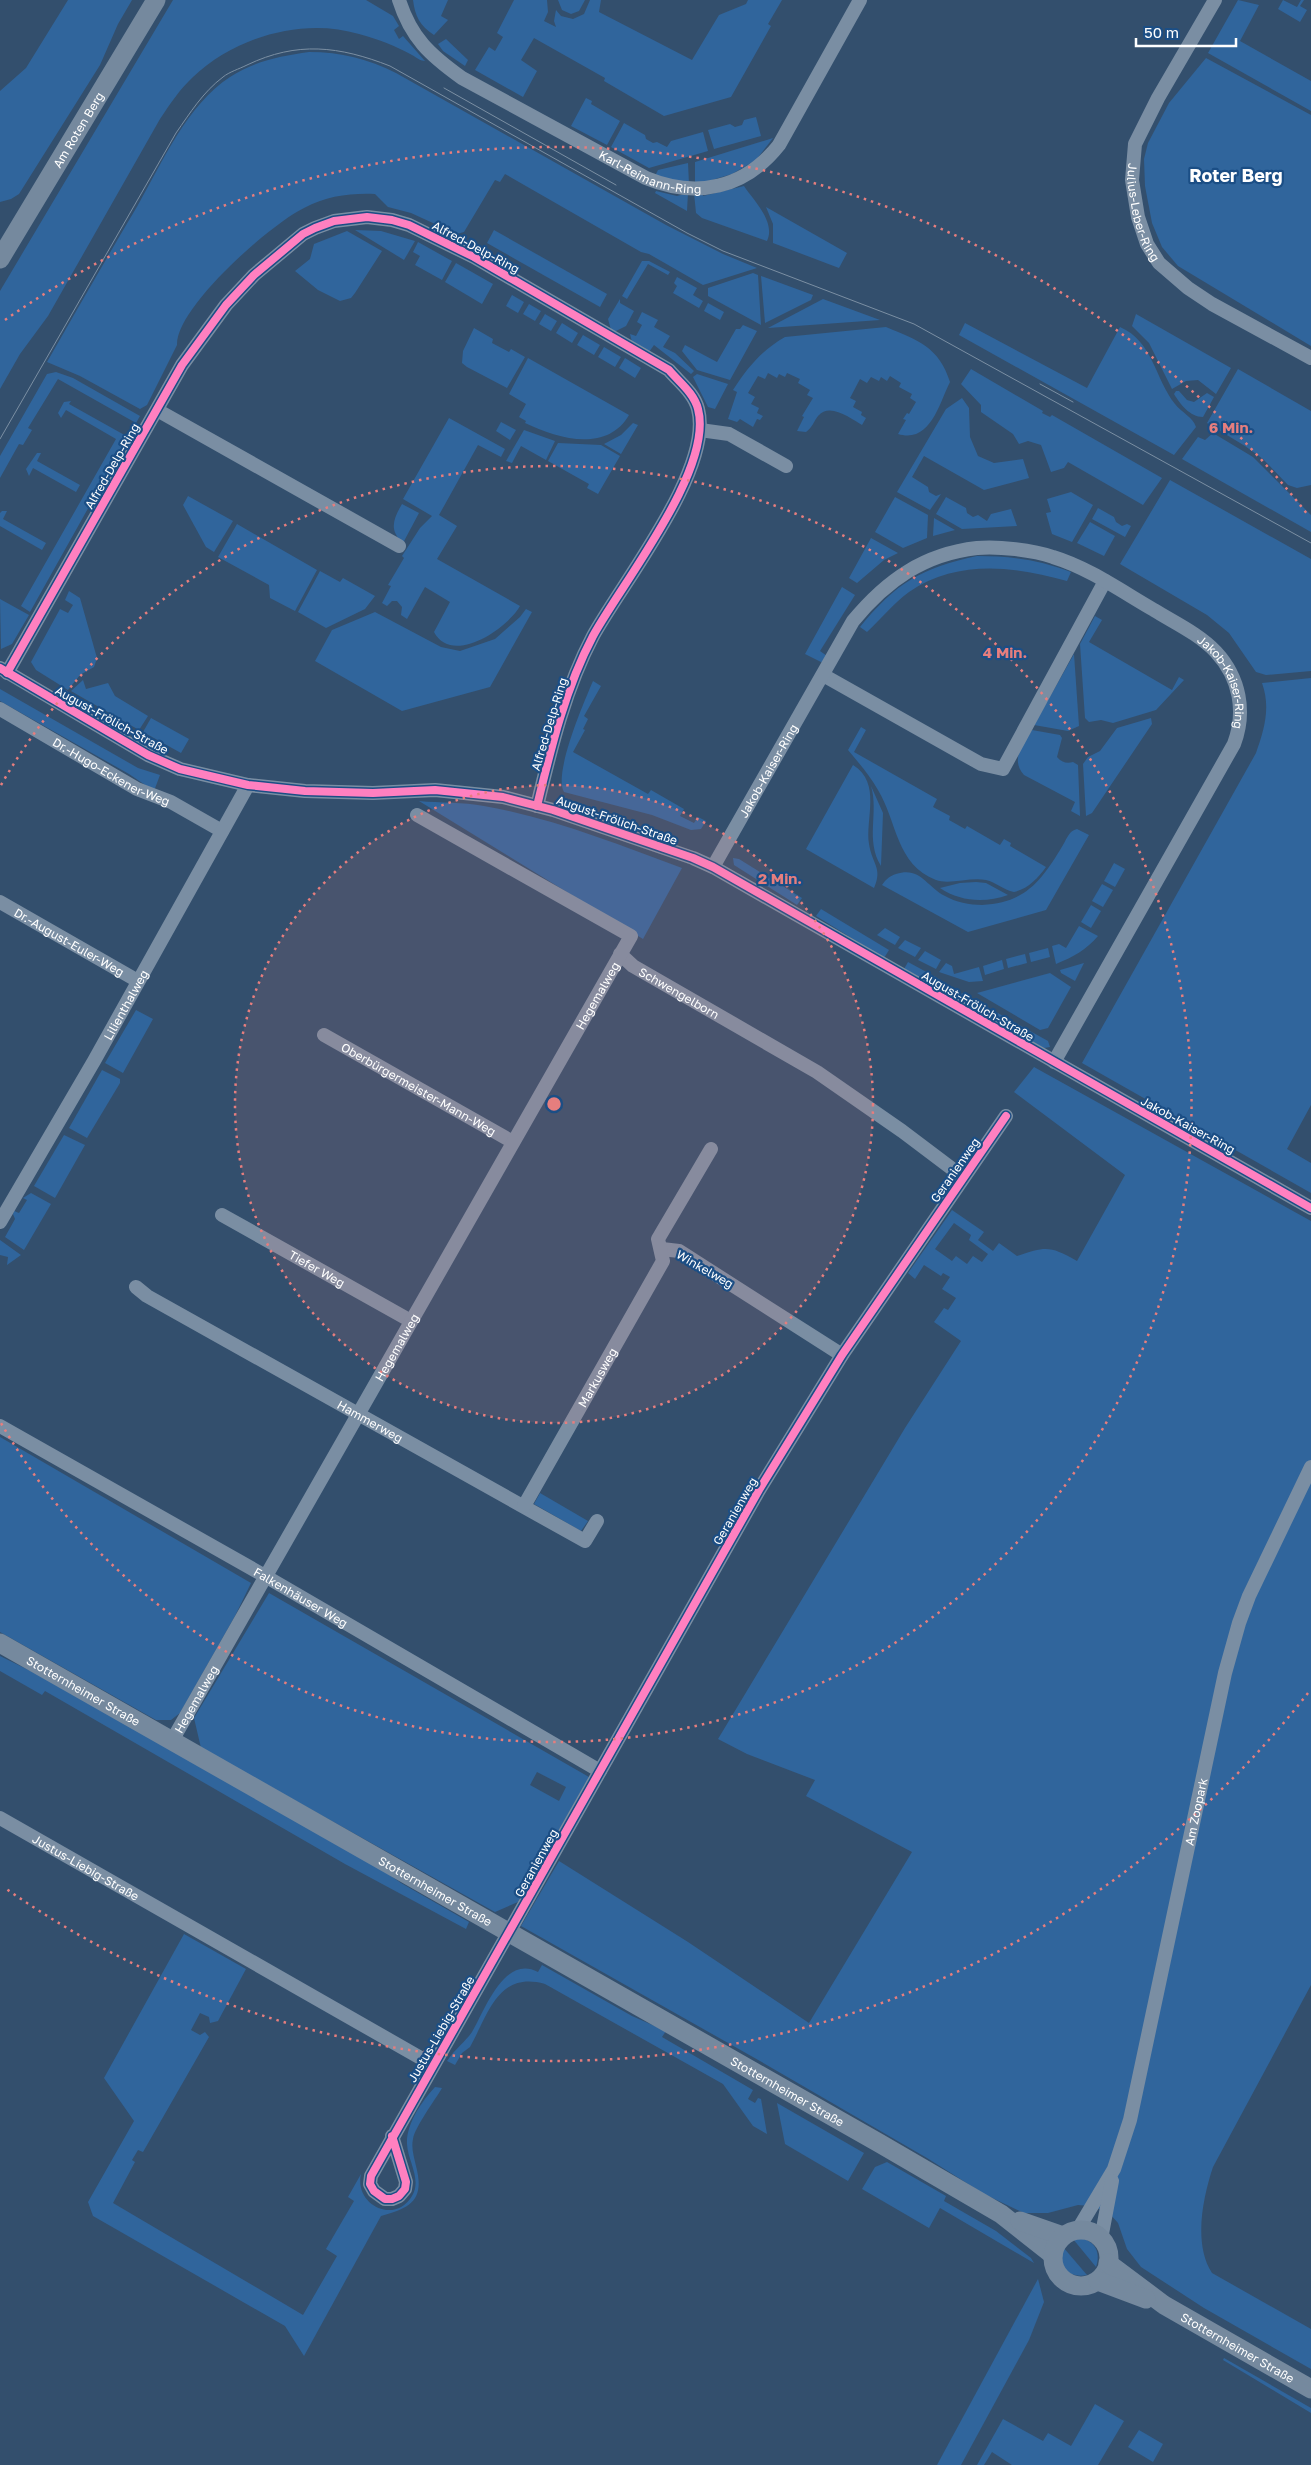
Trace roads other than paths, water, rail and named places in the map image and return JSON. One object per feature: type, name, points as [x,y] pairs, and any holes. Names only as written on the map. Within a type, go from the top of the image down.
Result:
[{"type":"main road","name":"Am Roten Berg","points":[[0,259],[156,0]]},
{"type":"main road","name":"Stotternheimer Straße","points":[[0,1643],[1001,2214]]},
{"type":"main road","points":[[1001,2214],[1070,2234],[1086,2231],[1101,2239],[1108,2254],[1108,2263],[1098,2280],[1082,2286],[1068,2283],[1055,2268],[1053,2254],[1055,2248],[1070,2234]]},
{"type":"main road","points":[[1001,2214],[1053,2254]]},
{"type":"main road","points":[[1108,2263],[1164,2305]]},
{"type":"main road","points":[[1098,2280],[1164,2305]]},
{"type":"main road","name":"Stotternheimer Straße","points":[[1164,2305],[1311,2389]]},
{"type":"street","name":"Karl-Reimann-Ring","points":[[399,0],[416,37],[436,59],[462,78],[646,178],[664,185],[698,188],[738,180],[758,168],[779,145],[860,0]]},
{"type":"street","name":"Julius-Leber-Ring","points":[[1215,0],[1158,98],[1135,144],[1132,180],[1138,217],[1147,244],[1159,263],[1188,288],[1219,308],[1311,358]]},
{"type":"street","name":"Alfred-Delp-Ring","points":[[4,671],[182,366],[212,323],[254,275],[303,234],[341,219],[367,217],[392,220],[422,231],[461,250],[594,325],[668,370],[694,399],[700,416],[700,430],[693,464],[677,499],[593,636],[577,672],[554,737],[537,806]]},
{"type":"street","points":[[157,410],[399,546]]},
{"type":"street","points":[[700,430],[729,434],[786,466]]},
{"type":"street","name":"Jakob-Kaiser-Ring","points":[[713,867],[854,621],[871,600],[904,572],[939,556],[978,548],[1029,551],[1053,556],[1105,581],[1204,640],[1218,654],[1237,686],[1241,719],[1234,744],[1054,1062],[1311,1208]]},
{"type":"street","points":[[823,675],[981,764],[1003,769],[1105,581]]},
{"type":"street","name":"August-Frölich-Straße","points":[[4,671],[148,755],[180,770],[248,785],[305,791],[373,793],[435,790],[503,797],[537,806],[694,858],[713,867],[1054,1062]]},
{"type":"street","name":"Dr.-Hugo-Eckener-Weg","points":[[0,709],[137,789],[170,802],[222,831]]},
{"type":"street","name":"Lilienthalweg","points":[[0,1222],[248,785]]},
{"type":"street","points":[[417,815],[631,936],[620,954]]},
{"type":"street","name":"Dr.-August-Euler-Weg","points":[[0,902],[138,981]]},
{"type":"street","name":"Hegemalweg","points":[[172,1740],[620,954]]},
{"type":"street","name":"Schwengelborn","points":[[620,954],[633,966],[817,1072],[902,1130],[963,1177]]},
{"type":"street","name":"Oberbürgermeister-Mann-Weg","points":[[324,1035],[513,1142]]},
{"type":"street","name":"Geranienweg","points":[[510,1933],[759,1490],[842,1355],[1006,1116]]},
{"type":"street","name":"Winkelweg","points":[[711,1149],[658,1239],[662,1249],[679,1251],[842,1355]]},
{"type":"street","name":"Tiefer Weg","points":[[222,1215],[411,1321]]},
{"type":"street","name":"Markusweg","points":[[524,1506],[663,1261],[662,1249]]},
{"type":"street","name":"Hammerweg","points":[[136,1287],[147,1296],[586,1541],[597,1521]]},
{"type":"street","name":"Falkenhäuser Weg","points":[[0,1426],[266,1576],[600,1771]]},
{"type":"street","name":"Am Zoopark","points":[[1101,2239],[1114,2169],[1124,2143],[1136,2096],[1225,1673],[1239,1622],[1261,1570],[1311,1467]]},
{"type":"street","name":"Justus-Liebig-Straße","points":[[0,1818],[433,2065]]},
{"type":"street","name":"Justus-Liebig-Straße","points":[[392,2136],[510,1933]]},
{"type":"street","name":"Am Zoopark","points":[[1070,2234],[1114,2169]]},
{"type":"tram line","points":[[0,439],[176,133],[203,96],[225,75],[265,57],[301,49],[318,49],[353,54],[390,66],[687,233],[723,251],[914,324],[1311,543]]},
{"type":"tram line","points":[[444,88],[616,185]]},
{"type":"tram line","points":[[1040,384],[1073,402]]},
{"type":"district","name":"Roter Berg","points":[[1236,175]]}]
